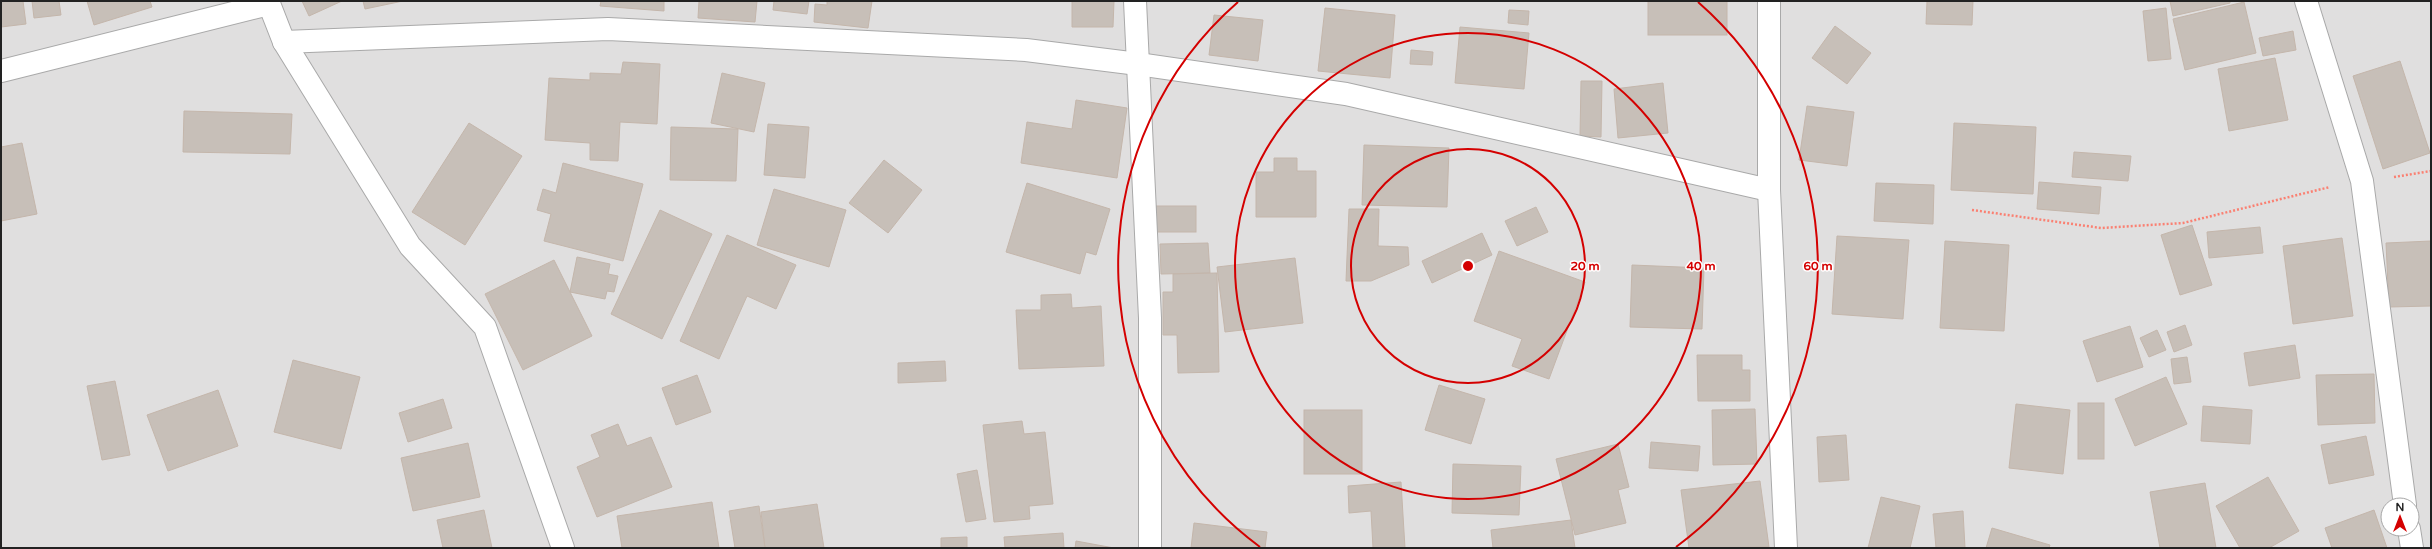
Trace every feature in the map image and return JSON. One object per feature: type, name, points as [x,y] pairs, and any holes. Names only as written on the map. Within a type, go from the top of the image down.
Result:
[{"type":"street","points":[[1135,1],[1150,318],[1150,548]]},
{"type":"street","points":[[1769,1],[1769,190],[1786,548]]},
{"type":"street","points":[[2306,1],[2362,181],[2404,497]]},
{"type":"street","points":[[1,71],[269,3],[284,42],[410,246],[485,327],[563,548]]},
{"type":"street","points":[[284,42],[608,29],[1026,50],[1138,64],[1346,94],[1769,190]]},
{"type":"street","points":[[2410,537],[2412,548]]},
{"type":"path","points":[[1972,210],[2101,228],[2183,223],[2362,181],[2431,170]]},
{"type":"shaded area","points":[[1,1],[2431,1],[2431,548],[1,548]]},
{"type":"building","points":[[1,1],[23,1],[26,24],[1,27]]},
{"type":"building","points":[[32,1],[59,1],[61,15],[34,18]]},
{"type":"building","points":[[87,1],[150,1],[152,7],[94,25]]},
{"type":"building","points":[[302,1],[342,1],[309,16]]},
{"type":"building","points":[[363,1],[403,1],[365,9]]},
{"type":"building","points":[[601,1],[664,1],[664,11],[600,6]]},
{"type":"building","points":[[699,1],[757,1],[755,22],[698,18]]},
{"type":"building","points":[[774,1],[809,1],[807,14],[773,10]]},
{"type":"building","points":[[827,1],[872,1],[868,28],[814,22],[815,4],[827,5]]},
{"type":"building","points":[[1072,1],[1114,1],[1113,27],[1072,27]]},
{"type":"building","points":[[1648,1],[1727,1],[1727,35],[1648,35]]},
{"type":"building","points":[[1927,1],[1973,1],[1972,25],[1926,24]]},
{"type":"building","points":[[2170,1],[2230,1],[2230,3],[2173,16]]},
{"type":"building","points":[[2244,2],[2256,53],[2185,70],[2173,19]]},
{"type":"building","points":[[1325,8],[1395,15],[1390,78],[1318,71]]},
{"type":"building","points":[[2166,8],[2171,59],[2148,61],[2143,11]]},
{"type":"building","points":[[1509,10],[1529,11],[1528,25],[1508,23]]},
{"type":"building","points":[[1214,15],[1263,20],[1258,61],[1209,55]]},
{"type":"building","points":[[1835,26],[1871,53],[1847,84],[1812,58]]},
{"type":"building","points":[[1460,27],[1529,33],[1524,89],[1455,83]]},
{"type":"building","points":[[2293,31],[2296,50],[2263,56],[2259,38]]},
{"type":"building","points":[[1411,50],[1433,52],[1432,65],[1410,64]]},
{"type":"building","points":[[2275,58],[2288,120],[2229,131],[2218,69]]},
{"type":"building","points":[[2400,61],[2430,153],[2383,169],[2353,76]]},
{"type":"building","points":[[623,62],[660,64],[657,124],[620,122],[618,161],[590,160],[590,143],[545,140],[549,78],[590,80],[590,73],[621,74]]},
{"type":"building","points":[[722,73],[765,83],[754,132],[711,123]]},
{"type":"building","points":[[1581,81],[1602,81],[1601,137],[1580,136]]},
{"type":"building","points":[[1663,83],[1668,133],[1618,138],[1614,89]]},
{"type":"building","points":[[1076,100],[1127,108],[1117,178],[1021,163],[1027,122],[1072,129]]},
{"type":"building","points":[[1807,106],[1854,112],[1847,166],[1799,160]]},
{"type":"building","points":[[184,111],[292,114],[290,154],[183,152]]},
{"type":"building","points":[[469,123],[522,156],[465,245],[412,212]]},
{"type":"building","points":[[1954,123],[2036,127],[2033,194],[1951,190]]},
{"type":"building","points":[[768,124],[809,127],[805,178],[764,175]]},
{"type":"building","points":[[671,127],[738,129],[736,181],[670,180]]},
{"type":"building","points":[[22,143],[37,214],[1,221],[1,147]]},
{"type":"building","points":[[1364,145],[1449,148],[1447,207],[1362,205]]},
{"type":"building","points":[[2074,152],[2131,156],[2128,181],[2072,177]]},
{"type":"building","points":[[1274,158],[1297,158],[1297,171],[1316,171],[1316,217],[1256,217],[1256,172],[1274,172]]},
{"type":"building","points":[[884,160],[922,190],[888,233],[849,203]]},
{"type":"building","points":[[563,163],[643,184],[623,261],[544,241],[551,214],[537,210],[543,189],[556,193]]},
{"type":"building","points":[[2039,182],[2101,187],[2099,214],[2037,209]]},
{"type":"building","points":[[1027,183],[1110,209],[1096,255],[1086,252],[1080,274],[1006,252]]},
{"type":"building","points":[[1876,183],[1934,185],[1933,224],[1874,221]]},
{"type":"building","points":[[774,189],[846,210],[829,267],[757,245]]},
{"type":"building","points":[[1155,206],[1196,206],[1196,232],[1155,232]]},
{"type":"building","points":[[1536,207],[1548,232],[1517,246],[1505,221]]},
{"type":"building","points":[[1349,209],[1379,209],[1378,246],[1408,247],[1409,265],[1371,281],[1346,281]]},
{"type":"building","points":[[660,210],[712,234],[662,339],[611,314]]},
{"type":"building","points":[[2192,225],[2212,285],[2180,295],[2161,235]]},
{"type":"building","points":[[2260,227],[2263,253],[2209,258],[2207,232]]},
{"type":"building","points":[[1482,233],[1492,255],[1432,283],[1422,261]]},
{"type":"building","points":[[727,235],[796,265],[776,309],[747,296],[719,359],[680,341]]},
{"type":"building","points":[[1837,236],[1909,240],[1903,319],[1832,314]]},
{"type":"building","points":[[2342,238],[2353,316],[2293,324],[2283,246]]},
{"type":"building","points":[[1945,241],[2009,245],[2004,331],[1940,328]]},
{"type":"building","points":[[2431,241],[2431,306],[2389,307],[2386,243]]},
{"type":"building","points":[[1208,243],[1210,273],[1161,274],[1160,244]]},
{"type":"building","points":[[1499,251],[1585,282],[1549,379],[1512,366],[1522,339],[1474,321]]},
{"type":"building","points":[[577,257],[610,264],[608,274],[618,276],[614,292],[607,291],[605,299],[570,292]]},
{"type":"building","points":[[1295,258],[1303,323],[1225,332],[1217,267]]},
{"type":"building","points":[[554,260],[592,336],[523,370],[485,294]]},
{"type":"building","points":[[1632,265],[1704,268],[1702,329],[1630,327]]},
{"type":"building","points":[[1217,273],[1219,372],[1178,373],[1177,335],[1163,335],[1163,292],[1173,292],[1173,274]]},
{"type":"building","points":[[1071,294],[1072,308],[1101,306],[1104,366],[1019,369],[1016,310],[1041,310],[1041,295]]},
{"type":"building","points":[[2185,325],[2192,345],[2174,352],[2167,332]]},
{"type":"building","points":[[2130,326],[2143,367],[2097,382],[2083,341]]},
{"type":"building","points":[[2157,330],[2166,350],[2149,357],[2140,338]]},
{"type":"building","points":[[2295,345],[2300,378],[2249,386],[2244,353]]},
{"type":"building","points":[[1697,355],[1742,355],[1742,370],[1750,370],[1750,401],[1698,401]]},
{"type":"building","points":[[2187,357],[2191,382],[2174,384],[2171,359]]},
{"type":"building","points":[[293,360],[360,377],[341,449],[274,432]]},
{"type":"building","points":[[945,361],[946,381],[898,383],[898,363]]},
{"type":"building","points":[[2374,374],[2375,423],[2318,425],[2316,375]]},
{"type":"building","points":[[697,375],[711,412],[676,425],[662,388]]},
{"type":"building","points":[[2166,377],[2187,424],[2135,446],[2115,399]]},
{"type":"building","points":[[115,381],[130,455],[102,460],[87,386]]},
{"type":"building","points":[[1439,385],[1485,399],[1471,444],[1425,430]]},
{"type":"building","points":[[218,390],[238,446],[168,471],[147,415]]},
{"type":"building","points":[[443,399],[452,428],[408,442],[399,413]]},
{"type":"building","points":[[2078,403],[2104,403],[2104,459],[2078,459]]},
{"type":"building","points":[[2016,404],[2070,410],[2063,474],[2009,468]]},
{"type":"building","points":[[2203,406],[2252,410],[2250,444],[2201,441]]},
{"type":"building","points":[[1755,409],[1757,464],[1713,465],[1712,410]]},
{"type":"building","points":[[1304,410],[1362,410],[1362,474],[1304,474]]},
{"type":"building","points":[[1022,421],[1024,434],[1045,432],[1053,504],[1029,506],[1030,519],[994,522],[983,425]]},
{"type":"building","points":[[618,424],[627,446],[651,437],[672,487],[597,517],[577,467],[600,457],[591,435]]},
{"type":"building","points":[[1846,435],[1849,480],[1819,482],[1817,437]]},
{"type":"building","points":[[2366,436],[2374,475],[2329,484],[2321,445]]},
{"type":"building","points":[[1651,442],[1700,446],[1698,471],[1649,468]]},
{"type":"building","points":[[468,443],[480,497],[413,511],[401,458]]},
{"type":"building","points":[[1618,444],[1629,487],[1618,490],[1626,523],[1575,535],[1556,459]]},
{"type":"building","points":[[1453,464],[1521,466],[1519,515],[1452,513]]},
{"type":"building","points":[[977,470],[986,519],[966,522],[957,474]]},
{"type":"building","points":[[2268,477],[2299,531],[2269,548],[2240,548],[2216,506]]},
{"type":"building","points":[[1760,481],[1769,547],[1689,548],[1681,490]]},
{"type":"building","points":[[1401,482],[1405,548],[1373,548],[1371,511],[1349,513],[1348,486]]},
{"type":"building","points":[[2205,483],[2216,548],[2160,548],[2150,492]]},
{"type":"building","points":[[1881,497],[1920,506],[1910,548],[1868,548]]},
{"type":"building","points":[[712,502],[719,548],[622,548],[617,516]]},
{"type":"building","points":[[817,504],[824,548],[765,548],[761,512]]},
{"type":"building","points":[[759,506],[765,548],[735,548],[729,511]]},
{"type":"building","points":[[484,510],[492,548],[443,548],[437,520]]},
{"type":"building","points":[[2374,510],[2380,528],[2380,537],[2383,537],[2387,548],[2332,548],[2325,528]]},
{"type":"building","points":[[1963,511],[1965,548],[1936,548],[1933,514]]},
{"type":"building","points":[[1571,520],[1575,548],[1493,548],[1491,530]]},
{"type":"building","points":[[1194,523],[1267,532],[1265,548],[1191,548]]},
{"type":"building","points":[[1992,528],[2050,545],[2049,548],[1986,548]]},
{"type":"building","points":[[1063,533],[1064,548],[1005,548],[1004,537]]},
{"type":"building","points":[[967,537],[967,548],[941,548],[941,538]]},
{"type":"building","points":[[1076,541],[1114,548],[1075,548]]}]
